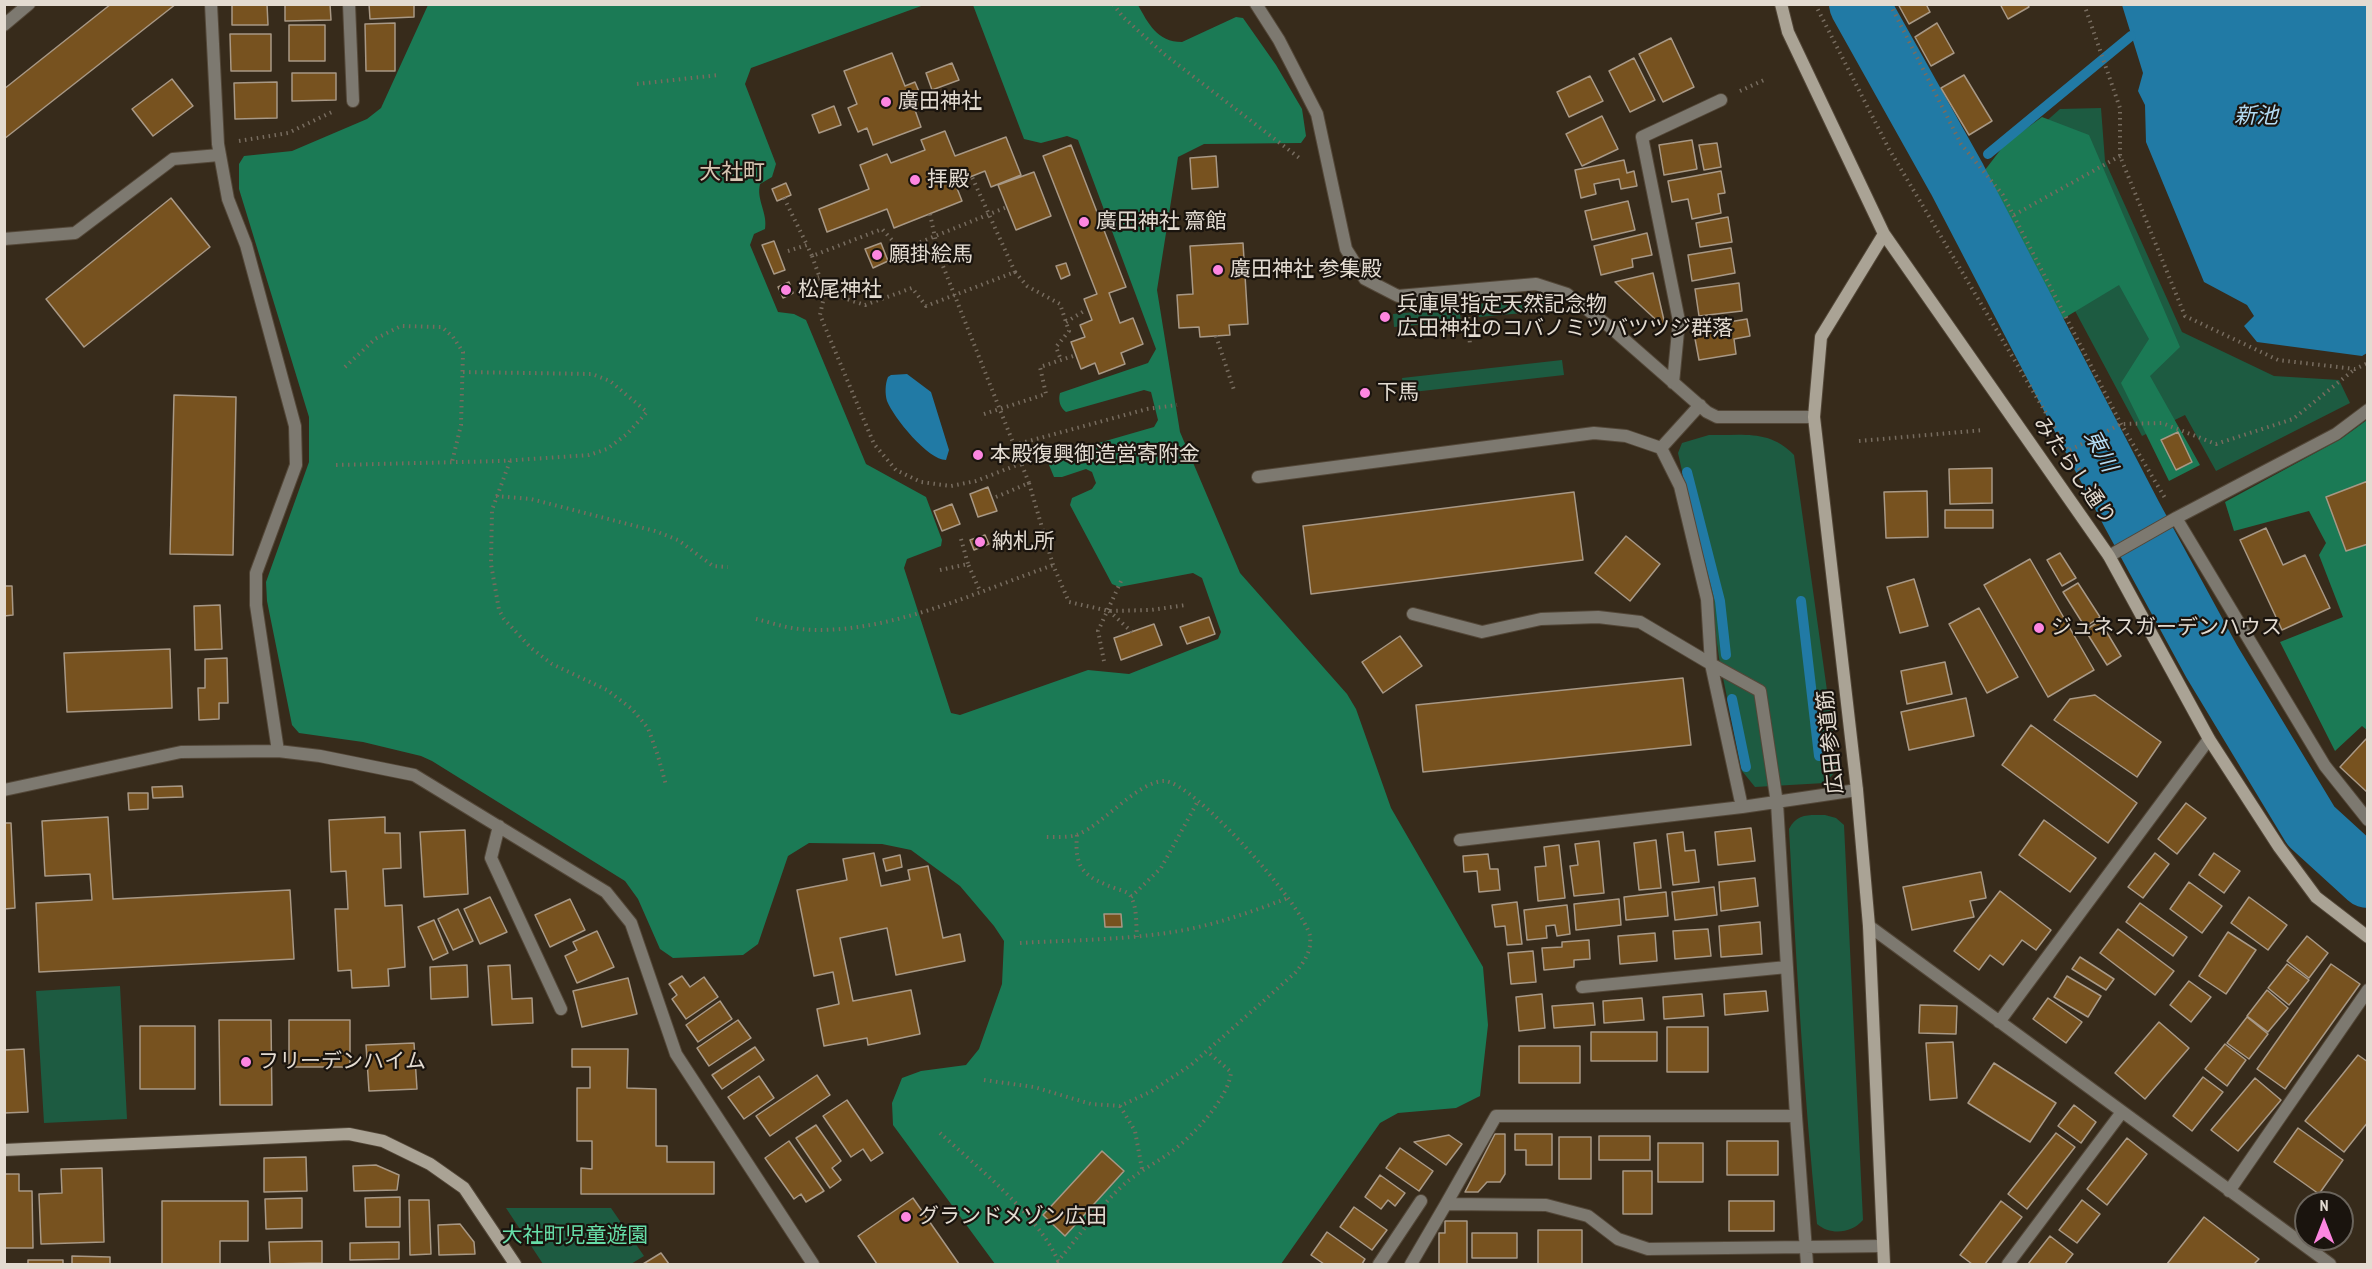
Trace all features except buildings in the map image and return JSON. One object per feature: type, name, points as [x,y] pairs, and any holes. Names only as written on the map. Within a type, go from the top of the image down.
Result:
[{"type":"street","points":[[4,25],[30,4]]},
{"type":"street","points":[[211,4],[219,150],[228,199],[246,245],[295,426],[296,465],[256,573],[256,605],[278,751]]},
{"type":"street","points":[[349,4],[353,101]]},
{"type":"street","points":[[1256,4],[1279,40],[1317,114],[1346,249],[1365,279],[1398,296],[1536,284],[1567,294],[1717,417],[1814,417]]},
{"type":"street","name":"みたらし通り","points":[[1781,4],[1788,32],[1884,234],[2109,556],[2210,739],[2279,847],[2316,897],[2367,937]]},
{"type":"street","points":[[1673,383],[1679,321],[1642,137],[1720,100]]},
{"type":"street","points":[[4,239],[75,233],[173,159],[219,150]]},
{"type":"street","name":"広田参道筋","points":[[1884,234],[1821,337],[1814,417],[1857,790],[1869,926],[1884,1256]]},
{"type":"street","points":[[1661,448],[1700,405]]},
{"type":"street","points":[[2109,556],[2172,520],[2336,434],[2367,410]]},
{"type":"street","points":[[1258,477],[1594,433],[1626,436],[1661,448],[1680,486],[1707,599],[1711,664],[1742,807]]},
{"type":"street","points":[[2172,520],[2325,766],[2367,820]]},
{"type":"street","points":[[1413,614],[1482,632],[1540,618],[1598,617],[1640,622],[1760,691],[1777,803],[1807,1264]]},
{"type":"street","points":[[2000,1022],[2210,739]]},
{"type":"street","points":[[4,790],[181,752],[278,751],[320,756],[414,775],[606,892],[631,923],[676,1054],[813,1264]]},
{"type":"street","points":[[1460,840],[1777,803],[1857,790]]},
{"type":"street","points":[[499,826],[491,858],[561,1009]]},
{"type":"street","points":[[1869,926],[2330,1264]]},
{"type":"street","points":[[1582,987],[1787,967]]},
{"type":"street","points":[[2229,1191],[2367,990]]},
{"type":"street","points":[[2008,1264],[2122,1113]]},
{"type":"street","points":[[1411,1264],[1496,1116],[1796,1116]]},
{"type":"street","points":[[4,1150],[349,1134],[383,1140],[430,1164],[464,1188],[515,1264]]},
{"type":"street","points":[[1379,1264],[1421,1201]]},
{"type":"street","points":[[1446,1204],[1546,1205],[1588,1216],[1618,1239],[1648,1249],[1807,1247],[1884,1256],[1895,1264]]},
{"type":"path","points":[[1113,4],[1123,17],[1164,54],[1241,115],[1314,169],[1330,172]]},
{"type":"path","points":[[1815,4],[1889,149],[2070,450],[2084,478]]},
{"type":"path","points":[[1890,4],[1961,144],[2003,195],[2172,520]]},
{"type":"path","points":[[2084,4],[2120,108],[2120,156],[2185,316],[2278,360],[2355,369]]},
{"type":"path","points":[[637,84],[719,75]]},
{"type":"path","points":[[219,150],[288,133],[353,101]]},
{"type":"path","points":[[2013,215],[2120,156]]},
{"type":"path","points":[[972,177],[1015,272],[1027,286],[1060,304],[1069,331],[1056,347],[1061,360]]},
{"type":"path","points":[[784,198],[812,256],[825,292],[820,315],[874,444],[896,470],[921,482],[951,486],[976,481],[1022,463]]},
{"type":"path","points":[[812,256],[882,229],[901,250],[1007,207]]},
{"type":"path","points":[[930,214],[939,256],[1022,463],[1053,565],[1069,602],[1109,611],[1150,610],[1186,605]]},
{"type":"path","points":[[788,252],[807,245]]},
{"type":"path","points":[[825,292],[865,305],[912,288],[926,306],[1015,272]]},
{"type":"path","points":[[801,283],[819,277]]},
{"type":"path","points":[[1466,290],[1470,346]]},
{"type":"path","points":[[1066,322],[1084,311]]},
{"type":"path","points":[[345,367],[375,339],[401,326],[442,327],[453,337],[463,352],[461,424],[452,462]]},
{"type":"path","points":[[1216,336],[1234,390]]},
{"type":"path","points":[[984,414],[1046,394],[1040,367],[1076,355]]},
{"type":"path","points":[[2070,450],[2121,424],[2162,423],[2216,444],[2293,418],[2355,369],[2367,363]]},
{"type":"path","points":[[336,465],[510,461],[589,455],[607,449],[627,434],[647,412],[610,381],[592,374],[462,372]]},
{"type":"path","points":[[1014,446],[1147,409],[1177,405]]},
{"type":"path","points":[[1859,441],[1984,429]]},
{"type":"path","points":[[510,461],[492,510],[491,564],[495,594],[504,619],[531,648],[552,664],[607,690],[632,709],[648,728],[666,785]]},
{"type":"path","points":[[996,496],[1029,483]]},
{"type":"path","points":[[496,496],[531,499],[655,531],[678,540],[713,566],[728,567]]},
{"type":"path","points":[[961,539],[968,564],[980,591]]},
{"type":"path","points":[[940,570],[968,564]]},
{"type":"path","points":[[756,618],[800,629],[847,629],[904,618],[1053,565]]},
{"type":"path","points":[[1104,661],[1098,631],[1122,579]]},
{"type":"path","points":[[1109,611],[1132,632]]},
{"type":"path","points":[[984,1080],[1034,1087],[1091,1104],[1120,1106],[1150,1092],[1191,1065],[1295,973],[1307,959],[1310,934],[1288,898],[1236,835],[1198,801],[1171,782],[1163,781],[1141,790],[1077,835],[1042,837]]},
{"type":"path","points":[[1131,897],[1161,868],[1198,801]]},
{"type":"path","points":[[1077,835],[1076,854],[1079,865],[1088,874],[1127,892],[1131,897],[1137,937]]},
{"type":"path","points":[[1020,943],[1137,937],[1175,932],[1247,913],[1288,898]]},
{"type":"path","points":[[940,1133],[1031,1220],[1054,1250],[1058,1261],[1117,1191],[1142,1169],[1172,1152],[1204,1120],[1226,1091],[1231,1072],[1207,1052]]},
{"type":"path","points":[[1120,1106],[1135,1131],[1142,1169]]},
{"type":"green space","points":[[428,5],[924,5],[751,68],[745,84],[776,164],[772,177],[760,184],[765,229],[754,234],[750,245],[778,312],[794,314],[806,320],[866,464],[926,497],[942,540],[941,546],[907,559],[904,568],[951,713],[960,715],[1088,670],[1129,674],[1218,639],[1221,632],[1202,578],[1193,573],[1119,587],[1112,584],[1070,505],[1072,498],[1092,489],[1096,483],[1092,472],[1086,469],[1062,477],[1054,477],[1049,465],[1050,457],[1154,427],[1158,420],[1151,392],[1144,390],[1066,412],[1059,398],[1060,393],[1148,363],[1156,349],[1078,140],[1067,136],[1041,143],[1024,139],[973,5],[1138,5],[1154,30],[1166,39],[1182,42],[1236,17],[1243,18],[1276,65],[1302,109],[1306,136],[1301,143],[1204,144],[1178,157],[1157,290],[1180,432],[1240,573],[1347,694],[1356,709],[1391,808],[1483,967],[1488,1025],[1480,1096],[1456,1108],[1398,1113],[1380,1123],[1281,1264],[995,1264],[893,1125],[892,1103],[902,1078],[921,1071],[966,1065],[979,1049],[1002,984],[1004,941],[960,886],[911,850],[882,844],[809,843],[788,856],[758,944],[743,955],[673,958],[660,949],[638,899],[625,881],[432,761],[421,756],[363,742],[299,733],[292,725],[267,601],[266,582],[309,462],[309,417],[239,189],[239,164],[244,156],[292,151],[367,119],[381,108]]},
{"type":"green space","points":[[2101,108],[2105,161],[2182,332],[2274,376],[2339,380],[2350,403],[2216,471],[2185,415],[2142,436],[1997,165],[2060,109]]},
{"type":"green space","points":[[2042,117],[2089,135],[2180,347],[2150,376],[2200,465],[2169,481],[2121,383],[2149,339],[2119,285],[2061,320],[1978,179],[2005,144]]},
{"type":"green space","points":[[1544,298],[1545,311],[1479,317],[1477,304]]},
{"type":"green space","points":[[1459,308],[1461,321],[1394,327],[1393,314]]},
{"type":"green space","points":[[1562,360],[1564,375],[1404,393],[1402,378]]},
{"type":"green space","points":[[2367,420],[2367,730],[2362,726],[2335,751],[2280,642],[2343,617],[2319,555],[2326,543],[2309,511],[2234,531],[2225,502],[2341,439]]},
{"type":"green space","points":[[1709,435],[1744,435],[1765,438],[1775,441],[1794,455],[1838,769],[1825,783],[1755,787],[1742,771],[1719,658],[1711,599],[1678,453],[1682,443]]},
{"type":"green space","points":[[1809,815],[1836,818],[1844,825],[1863,1220],[1853,1228],[1841,1231],[1829,1230],[1817,1224],[1808,1126],[1789,829],[1800,818]]},
{"type":"green space","points":[[120,986],[127,1119],[44,1123],[36,991]]},
{"type":"green space","name":"大社町児童遊園","points":[[506,1208],[611,1208],[644,1256],[631,1264],[543,1264]]},
{"type":"water","name":"新池","points":[[2122,5],[2367,5],[2367,353],[2362,356],[2257,342],[2244,326],[2254,316],[2247,305],[2204,282],[2146,142],[2145,105],[2138,91],[2143,73]]},
{"type":"water","points":[[907,374],[931,392],[949,450],[946,460],[930,453],[912,437],[887,401],[888,377]]},
{"type":"waterway","name":"東川","points":[[1859,4],[1957,179],[2132,515],[2212,662],[2311,826],[2368,878]]},
{"type":"waterway","points":[[1988,154],[2131,36]]},
{"type":"waterway","points":[[1687,472],[1720,601],[1726,655]]},
{"type":"waterway","points":[[1801,601],[1819,756]]},
{"type":"waterway","points":[[1732,699],[1746,767]]},
{"type":"place","name":"廣田神社","points":[[886,102]]},
{"type":"place","name":"拝殿","points":[[915,180]]},
{"type":"place","name":"廣田神社 齋館","points":[[1084,222]]},
{"type":"place","name":"願掛絵馬","points":[[877,255]]},
{"type":"place","name":"廣田神社 参集殿","points":[[1218,270]]},
{"type":"place","name":"松尾神社","points":[[786,290]]},
{"type":"place","name":"兵庫県指定天然記念物 広田神社のコバノミツバツツジ群落","points":[[1385,317]]},
{"type":"place","name":"下馬","points":[[1365,393]]},
{"type":"place","name":"本殿復興御造営寄附金","points":[[978,455]]},
{"type":"place","name":"納札所","points":[[980,542]]},
{"type":"place","name":"ジュネスガーデンハウス","points":[[2039,628]]},
{"type":"place","name":"フリーデンハイム","points":[[246,1062]]},
{"type":"place","name":"グランドメゾン広田","points":[[906,1217]]},
{"type":"district","name":"大社町","points":[[732,173]]}]
